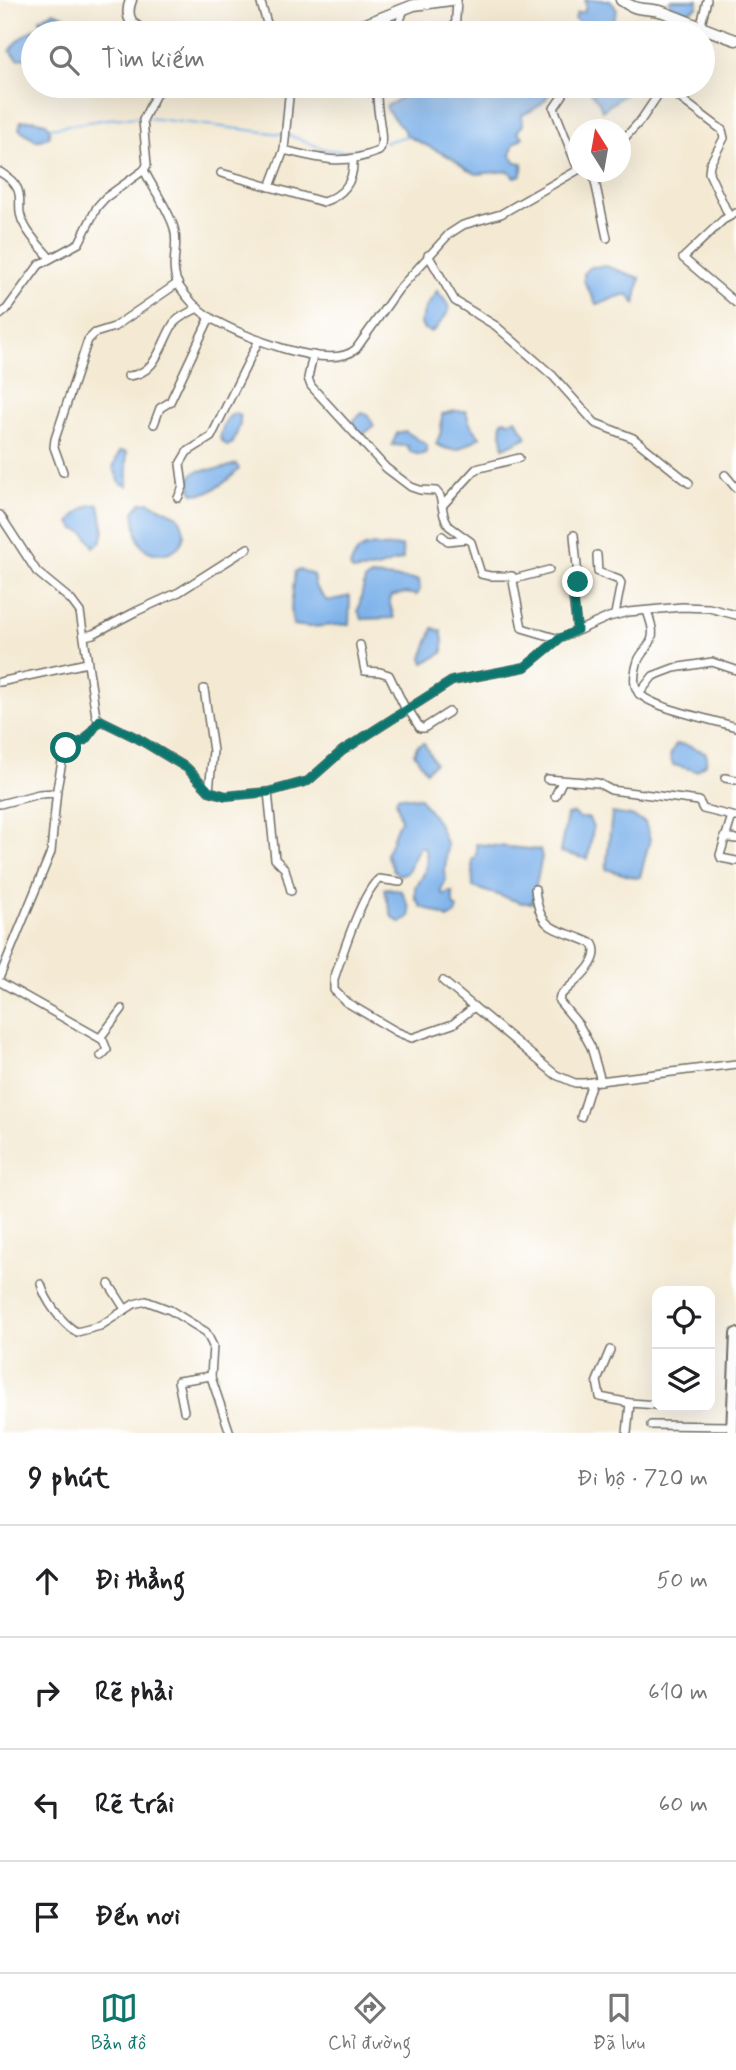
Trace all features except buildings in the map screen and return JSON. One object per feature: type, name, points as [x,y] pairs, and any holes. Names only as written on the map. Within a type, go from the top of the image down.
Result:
[{"type":"main road","points":[[732,1430],[736,1334]]},
{"type":"street","points":[[130,21],[128,9],[131,0]]},
{"type":"street","points":[[260,0],[266,21]]},
{"type":"street","points":[[371,21],[409,5],[450,0]]},
{"type":"street","points":[[456,21],[457,0]]},
{"type":"street","points":[[621,0],[633,8],[662,12],[680,21]]},
{"type":"street","points":[[703,21],[707,0]]},
{"type":"street","points":[[402,21],[409,5]]},
{"type":"street","points":[[715,35],[736,40]]},
{"type":"street","points":[[0,315],[36,268],[79,243],[97,207],[105,198],[144,170],[147,165],[143,117],[153,98]]},
{"type":"street","points":[[270,187],[284,150],[289,98]]},
{"type":"street","points":[[284,150],[328,161],[354,160],[379,151],[382,143],[378,98]]},
{"type":"street","points":[[561,98],[554,108],[568,142]]},
{"type":"street","points":[[631,132],[656,98]]},
{"type":"street","points":[[680,98],[722,130],[724,138],[710,164],[709,173],[732,214],[683,258],[736,303]]},
{"type":"street","points":[[220,173],[323,202],[339,195],[350,182],[354,160]]},
{"type":"street","points":[[144,170],[173,224],[176,242],[173,265],[177,283],[198,309],[259,340],[313,355],[340,357],[356,349],[398,290],[449,234],[463,225],[501,214],[568,175]]},
{"type":"street","points":[[0,172],[18,188],[23,223],[51,258]]},
{"type":"street","points":[[595,182],[607,239]]},
{"type":"street","points":[[428,255],[455,301],[496,326],[553,376],[595,423],[633,438],[689,483]]},
{"type":"street","points":[[63,472],[54,447],[55,439],[88,340],[95,333],[114,327],[177,283]]},
{"type":"street","points":[[128,376],[136,375],[147,368],[162,351],[176,321],[198,309]]},
{"type":"street","points":[[154,424],[160,408],[170,402],[210,317]]},
{"type":"street","points":[[178,498],[183,488],[180,469],[182,462],[191,449],[211,437],[259,340]]},
{"type":"street","points":[[313,355],[307,378],[311,386],[386,467],[411,487],[436,491],[449,526],[466,538],[474,549],[481,573],[490,576],[509,575],[514,579],[522,628],[559,639]]},
{"type":"street","points":[[442,506],[477,469],[519,458]]},
{"type":"street","points":[[725,475],[736,488]]},
{"type":"street","points":[[0,515],[37,572],[76,606],[85,636],[95,713],[100,720],[137,738],[187,768],[209,791],[226,796],[268,792],[308,781],[342,751],[441,687],[466,677],[525,667],[559,639],[615,614],[696,607],[736,615]]},
{"type":"street","points":[[574,535],[578,577],[573,596],[577,630]]},
{"type":"street","points":[[442,536],[448,541],[466,538]]},
{"type":"street","points":[[85,636],[93,635],[178,592],[248,548]]},
{"type":"street","points":[[597,555],[598,572],[621,583],[615,614]]},
{"type":"street","points":[[514,579],[550,570]]},
{"type":"street","points":[[647,611],[652,627],[652,639],[639,657],[636,667],[634,680],[639,694],[653,703],[736,727]]},
{"type":"street","points":[[360,645],[365,671],[388,675],[420,728],[429,726],[449,712]]},
{"type":"street","points":[[0,682],[87,663]]},
{"type":"street","points":[[639,694],[653,676],[674,668],[712,663],[736,670]]},
{"type":"street","points":[[466,677],[467,686]]},
{"type":"street","points":[[204,689],[213,751],[209,791]]},
{"type":"street","points":[[0,975],[51,852],[64,751],[85,740],[100,720]]},
{"type":"street","points":[[725,778],[736,780]]},
{"type":"street","points":[[547,779],[598,783],[611,790],[699,801],[704,809],[734,817],[724,837],[720,855],[721,858],[736,861]]},
{"type":"street","points":[[555,796],[562,782]]},
{"type":"street","points":[[268,792],[275,859],[285,869],[291,891]]},
{"type":"street","points":[[0,804],[39,794],[57,793]]},
{"type":"street","points":[[724,837],[736,839]]},
{"type":"street","points":[[400,883],[380,879],[375,883],[359,914],[334,979],[334,990],[346,1002],[412,1038],[453,1024],[474,1007]]},
{"type":"street","points":[[535,889],[538,911],[546,924],[593,944],[596,950],[592,964],[560,996],[559,1001],[579,1025],[591,1047],[601,1081]]},
{"type":"street","points":[[443,981],[556,1075],[575,1083],[736,1065]]},
{"type":"street","points":[[0,982],[100,1038],[107,1048],[101,1056]]},
{"type":"street","points":[[100,1038],[122,1009]]},
{"type":"street","points":[[581,1117],[592,1083]]},
{"type":"street","points":[[41,1284],[48,1300],[77,1332],[100,1326],[125,1309],[151,1301],[205,1332],[210,1336],[213,1346],[211,1376],[230,1433]]},
{"type":"street","points":[[109,1284],[114,1296],[125,1309]]},
{"type":"street","points":[[610,1350],[597,1381],[599,1394],[603,1398],[630,1404],[652,1405]]},
{"type":"street","points":[[184,1411],[177,1382],[211,1376]]},
{"type":"street","points":[[628,1433],[630,1404]]},
{"type":"street","points":[[650,1425],[732,1430]]},
{"type":"water","points":[[585,0],[610,0],[617,10],[613,21],[577,21],[575,19],[577,13],[584,12]]},
{"type":"water","points":[[698,0],[697,7],[688,12],[672,9],[669,1]]},
{"type":"water","points":[[53,12],[64,16],[67,21],[40,21]]},
{"type":"water","points":[[21,39],[21,59],[10,51]]},
{"type":"water","points":[[401,98],[546,98],[522,115],[523,125],[517,132],[523,137],[513,145],[511,155],[516,162],[523,163],[521,175],[515,177],[508,171],[477,174],[452,158],[407,136],[386,106]]},
{"type":"water","points":[[596,98],[620,98],[602,111]]},
{"type":"water","points":[[21,121],[46,123],[50,128],[49,137],[37,141],[19,129]]},
{"type":"water","points":[[605,266],[640,278],[635,304],[629,295],[596,304],[584,281],[584,273],[590,267]]},
{"type":"water","points":[[437,291],[448,304],[449,311],[435,330],[430,332],[420,323],[425,309]]},
{"type":"water","points":[[466,411],[469,422],[480,437],[454,450],[436,444],[441,432],[442,414]]},
{"type":"water","points":[[235,413],[240,415],[240,424],[233,443],[227,446],[220,439],[226,420]]},
{"type":"water","points":[[362,413],[368,415],[374,426],[361,436],[350,424]]},
{"type":"water","points":[[516,419],[527,437],[504,448],[502,421]]},
{"type":"water","points":[[405,431],[427,445],[426,453],[420,455],[410,452],[408,446],[392,445],[397,433]]},
{"type":"water","points":[[120,451],[127,452],[127,486],[120,483],[113,467]]},
{"type":"water","points":[[236,464],[239,469],[218,487],[199,494],[193,493],[190,479],[195,472]]},
{"type":"water","points":[[149,502],[178,516],[184,532],[180,545],[174,550],[161,554],[147,551],[142,546],[137,534],[134,512],[141,503]]},
{"type":"water","points":[[99,504],[104,531],[101,542],[94,547],[85,533],[75,529],[70,523],[82,510]]},
{"type":"water","points":[[402,546],[403,559],[377,568],[353,571],[350,567],[356,554],[365,547]]},
{"type":"water","points":[[301,570],[313,575],[315,586],[327,601],[350,596],[349,624],[310,627],[293,625],[291,608],[295,571]]},
{"type":"water","points":[[371,576],[419,580],[420,589],[417,595],[405,593],[391,596],[389,600],[394,618],[362,619],[358,611],[365,580]]},
{"type":"water","points":[[433,628],[441,631],[443,653],[424,663],[422,658]]},
{"type":"water","points":[[424,743],[435,763],[426,771],[414,753],[417,746]]},
{"type":"water","points":[[676,744],[705,752],[706,763],[697,771],[673,765],[670,756]]},
{"type":"water","points":[[398,796],[420,798],[438,823],[447,846],[446,879],[441,891],[444,895],[453,892],[453,905],[457,908],[456,914],[448,918],[421,907],[415,897],[415,887],[425,868],[427,857],[424,847],[419,847],[407,873],[399,875],[394,871],[386,854],[401,820],[396,800]]},
{"type":"water","points":[[573,813],[580,818],[589,818],[593,828],[588,859],[560,852],[567,815]]},
{"type":"water","points":[[612,813],[631,816],[645,822],[650,839],[640,877],[606,869]]},
{"type":"water","points":[[476,844],[540,850],[542,857],[532,903],[522,903],[473,887],[472,860],[476,857]]},
{"type":"water","points":[[384,889],[402,891],[409,907],[410,916],[401,923],[392,917]]},
{"type":"waterway","points":[[50,128],[139,117]]},
{"type":"waterway","points":[[148,118],[282,134]]},
{"type":"waterway","points":[[287,135],[334,151],[379,144]]},
{"type":"waterway","points":[[385,142],[407,136]]},
{"type":"route","points":[[66,748],[85,740],[100,720],[137,738],[187,768],[202,786],[219,795],[268,792],[299,785],[314,777],[334,756],[441,687],[466,677],[525,667],[559,639],[577,630],[573,590],[578,582]]}]
